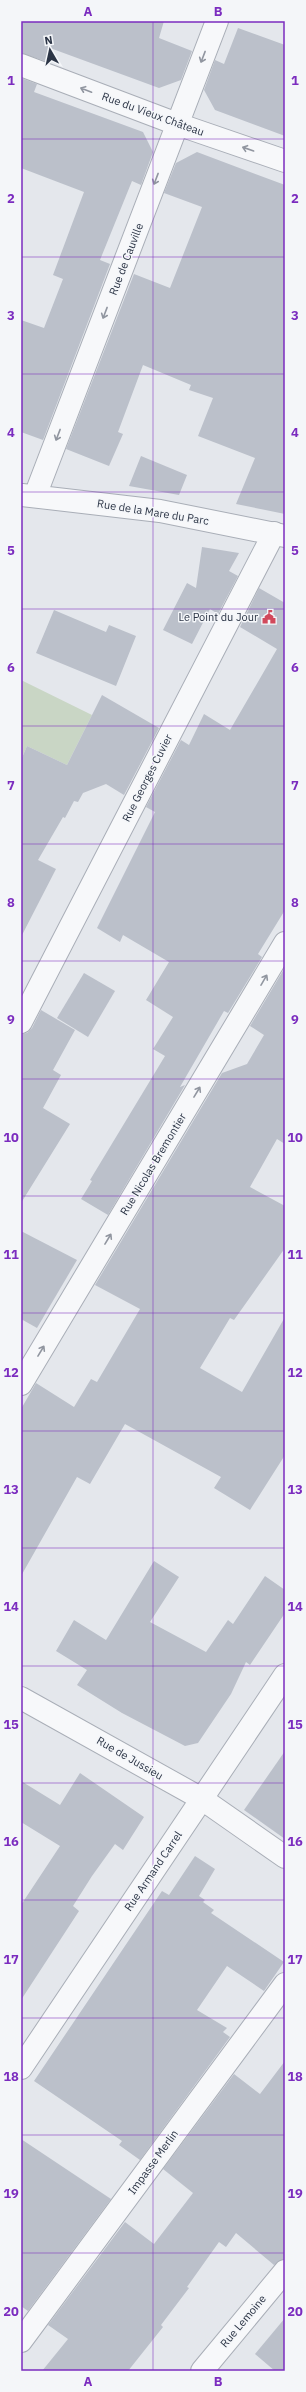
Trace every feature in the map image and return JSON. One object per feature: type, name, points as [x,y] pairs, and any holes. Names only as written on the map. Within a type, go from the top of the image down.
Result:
[{"type":"street","name":"Rue de Cauville","points":[[28,495],[217,21]]},
{"type":"street","name":"Rue du Vieux Château","points":[[21,65],[177,124],[285,161]]},
{"type":"street","name":"Rue de la Mare du Parc","points":[[28,495],[160,511],[279,534]]},
{"type":"street","name":"Rue Georges Cuvier","points":[[21,1022],[279,534]]},
{"type":"street","name":"Rue Nicolas Bremontier","points":[[21,1384],[285,943]]},
{"type":"street","name":"Rue Armand Carrel","points":[[21,2068],[285,1675]]},
{"type":"street","name":"Rue de Jussieu","points":[[21,1698],[58,1717],[202,1799]]},
{"type":"street","points":[[202,1799],[285,1857]]},
{"type":"street","name":"Impasse Merlin","points":[[21,2341],[285,1984]]},
{"type":"street","name":"Rue Lemoine","points":[[202,2371],[285,2271]]},
{"type":"green space","points":[[21,680],[92,715],[67,765],[27,746],[21,760]]},
{"type":"building","points":[[21,21],[164,21],[159,38],[192,51],[181,80],[159,88],[50,48],[45,61],[21,53]]},
{"type":"building","points":[[238,28],[285,45],[285,136],[215,110],[204,90],[215,60],[224,64]]},
{"type":"building","points":[[21,78],[37,84],[34,92],[143,132],[153,152],[141,185],[132,181],[100,260],[110,264],[43,440],[21,432],[21,320],[44,328],[63,279],[53,275],[84,192],[21,168]]},
{"type":"building","points":[[197,152],[285,185],[285,514],[236,504],[255,458],[198,436],[213,398],[189,390],[191,385],[143,365],[118,432],[123,434],[109,466],[66,449],[134,274],[170,288],[202,207],[164,193],[176,163]]},
{"type":"building","points":[[141,456],[187,475],[179,495],[129,486]]},
{"type":"building","points":[[202,547],[239,553],[229,571],[238,576],[218,614],[210,609],[192,644],[163,630],[187,583],[196,588]]},
{"type":"building","points":[[259,588],[285,603],[285,910],[258,954],[262,957],[228,1013],[224,1011],[180,1087],[185,1085],[108,1215],[81,1199],[92,1181],[90,1180],[165,1056],[153,1049],[173,1017],[146,1000],[169,962],[123,935],[120,942],[97,928],[155,812],[146,807],[181,740],[189,745],[204,714],[230,730],[277,649],[240,627]]},
{"type":"building","points":[[54,610],[106,632],[109,625],[136,636],[116,686],[36,653]]},
{"type":"building","points":[[102,695],[159,728],[124,795],[106,784],[83,793],[78,802],[74,801],[65,818],[63,817],[38,860],[56,869],[21,937],[21,760],[27,746],[67,765]]},
{"type":"building","points":[[284,969],[285,1144],[277,1139],[250,1187],[285,1206],[285,1248],[234,1320],[230,1318],[200,1368],[242,1392],[285,1317],[285,1455],[250,1510],[214,1488],[221,1477],[125,1424],[90,1484],[77,1477],[21,1576],[21,1409],[36,1383],[74,1407],[91,1379],[97,1382],[140,1309],[95,1285],[222,1073],[247,1064],[264,1035],[250,1026]]},
{"type":"building","points":[[84,973],[115,991],[88,1037],[57,1018]]},
{"type":"building","points":[[41,1010],[75,1030],[53,1070],[61,1075],[43,1108],[70,1124],[21,1203],[21,1034],[27,1033],[32,1028]]},
{"type":"building","points":[[21,1231],[77,1260],[37,1328],[21,1319]]},
{"type":"building","points":[[154,1561],[179,1577],[150,1622],[206,1652],[228,1620],[233,1624],[265,1576],[285,1590],[285,1613],[250,1665],[246,1662],[231,1694],[198,1743],[185,1746],[122,1713],[77,1685],[87,1670],[56,1651],[74,1620],[106,1640]]},
{"type":"building","points":[[285,1751],[285,1839],[244,1810]]},
{"type":"building","points":[[80,1773],[144,1817],[123,1850],[115,1844],[92,1876],[73,1906],[79,1911],[21,2000],[21,1905],[60,1846],[21,1822],[21,1781],[60,1805]]},
{"type":"building","points":[[195,1856],[215,1869],[199,1896],[205,1900],[203,1902],[214,1910],[211,1913],[284,1962],[264,1991],[227,1966],[197,2010],[227,2028],[223,2032],[230,2037],[140,2160],[119,2145],[122,2141],[34,2081],[162,1891],[169,1895]]},
{"type":"building","points":[[285,2061],[285,2259],[274,2265],[236,2233],[226,2247],[219,2242],[187,2287],[189,2288],[161,2325],[163,2327],[128,2371],[42,2371],[68,2339],[48,2325],[125,2222],[154,2244],[193,2193],[163,2169],[234,2074],[260,2094]]},
{"type":"building","points":[[21,2139],[111,2199],[28,2311],[21,2306]]},
{"type":"building","points":[[285,2318],[285,2371],[275,2371],[255,2354]]},
{"type":"place","name":"Le Point du Jour","points":[[269,617]]}]
